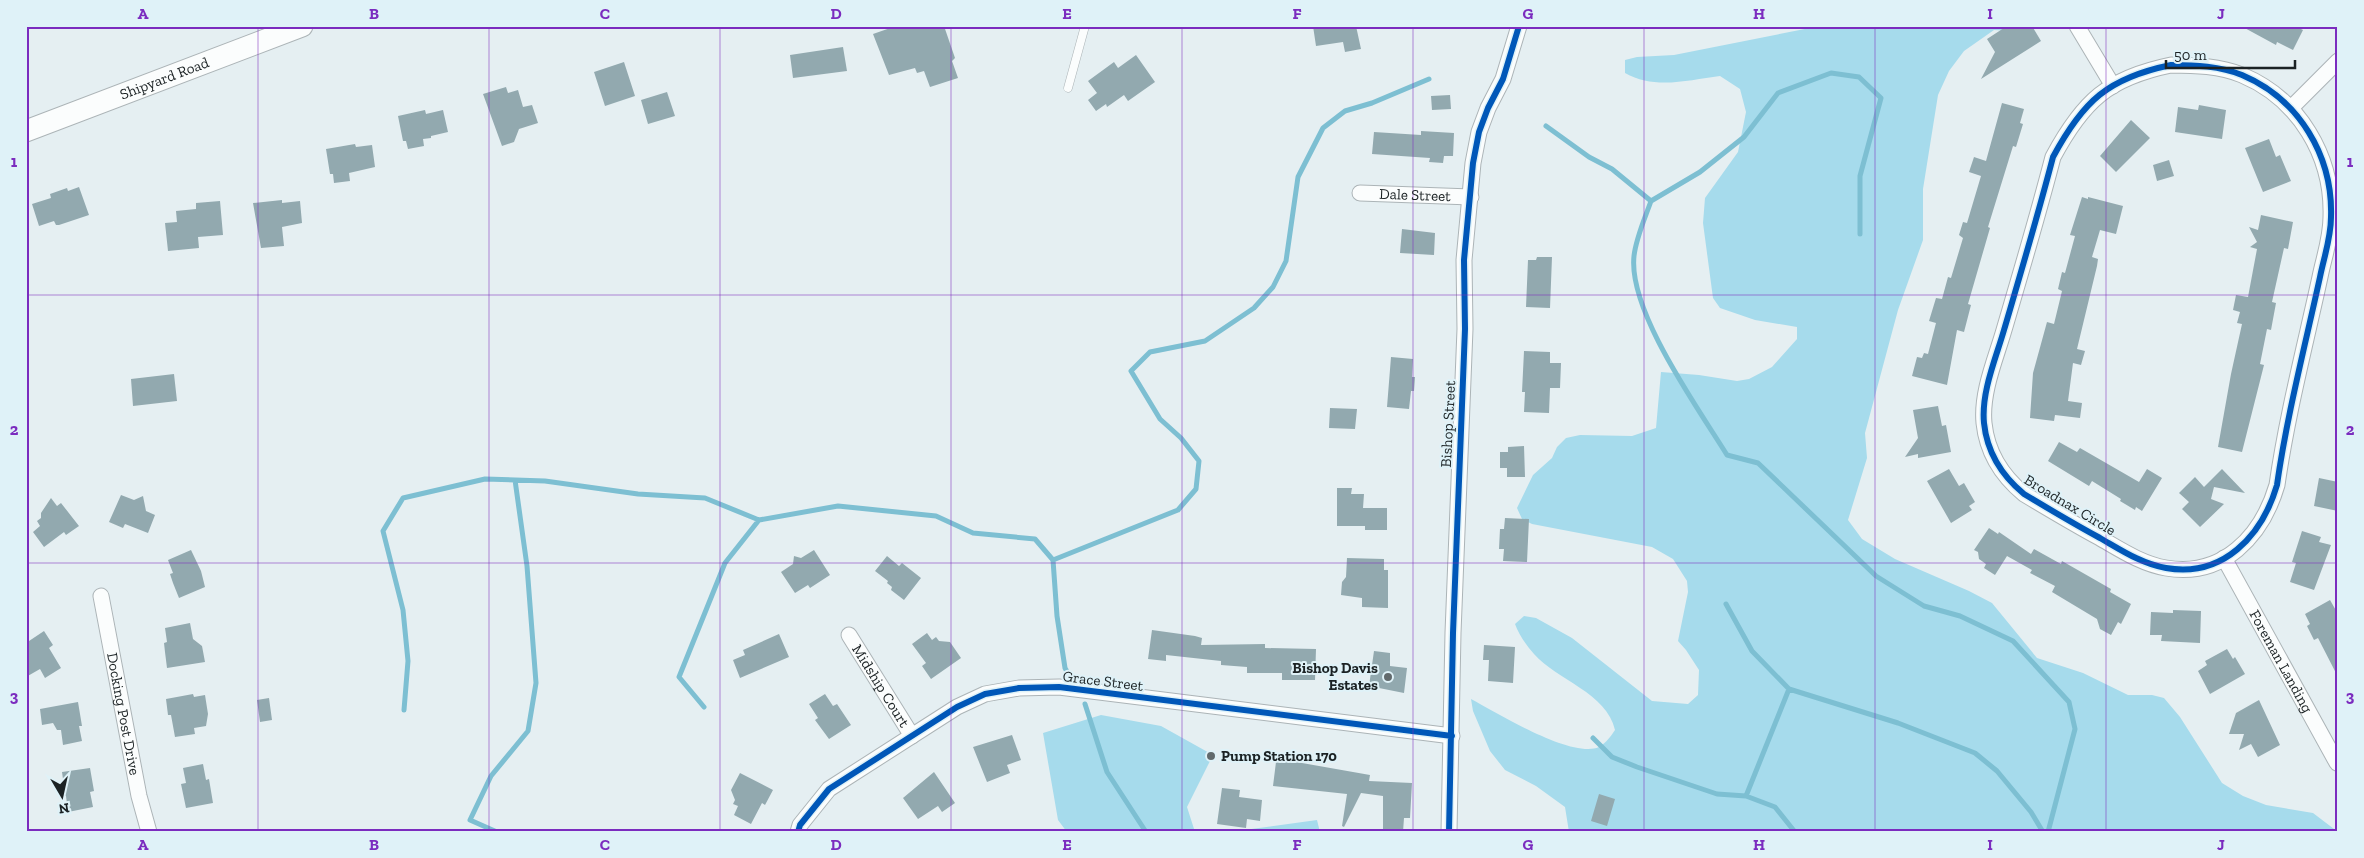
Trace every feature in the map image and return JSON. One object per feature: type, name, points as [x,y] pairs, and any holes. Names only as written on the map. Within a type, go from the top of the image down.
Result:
[{"type":"street","name":"Shipyard Road","points":[[26,131],[302,26]]},
{"type":"street","name":"Bishop Street","points":[[1448,832],[1465,329],[1464,268],[1473,163],[1488,108],[1503,79],[1519,26]]},
{"type":"street","points":[[2077,26],[2113,86]]},
{"type":"street","points":[[2290,108],[2338,61]]},
{"type":"street","name":"Broadnax Circle","points":[[2171,65],[2201,65],[2242,75],[2270,90],[2290,108],[2304,122],[2322,157],[2330,188],[2330,234],[2272,504],[2256,532],[2237,550],[2224,558],[2205,566],[2182,569],[2166,568],[2147,563],[2024,494],[2012,483],[1996,463],[1988,444],[1984,411],[1990,381],[2053,157],[2069,126],[2089,104],[2113,86],[2146,70],[2171,65]]},
{"type":"street","name":"Dale Street","points":[[1360,193],[1471,197]]},
{"type":"street","name":"Foreman Landing","points":[[2224,558],[2337,763]]},
{"type":"street","name":"Docking Post Drive","points":[[101,596],[139,796],[150,832]]},
{"type":"street","name":"Midship Court","points":[[849,635],[912,736]]},
{"type":"street","name":"Grace Street","points":[[798,832],[800,826],[829,790],[957,707],[985,694],[1019,688],[1059,687],[1452,736]]},
{"type":"lane","points":[[1068,88],[1085,26]]},
{"type":"shaded area","points":[[1820,26],[2032,26],[2029,32],[1994,30],[1964,51],[1949,71],[1938,95],[1923,189],[1923,240],[1898,310],[1865,433],[1867,458],[1848,520],[1862,539],[1895,559],[1992,603],[2037,658],[2083,673],[2128,695],[2152,695],[2164,698],[2180,717],[2222,783],[2243,796],[2266,805],[2313,813],[2338,832],[1569,832],[1565,807],[1536,786],[1505,770],[1490,751],[1473,711],[1471,699],[1516,724],[1571,747],[1587,749],[1599,747],[1615,730],[1610,717],[1602,706],[1580,688],[1555,672],[1528,647],[1515,624],[1524,616],[1536,618],[1572,638],[1652,701],[1688,704],[1698,695],[1699,670],[1678,641],[1688,592],[1687,581],[1673,559],[1652,547],[1532,524],[1522,519],[1517,508],[1533,475],[1552,458],[1557,447],[1566,438],[1580,435],[1632,436],[1656,428],[1661,372],[1737,381],[1749,379],[1772,367],[1797,339],[1797,327],[1755,320],[1720,308],[1713,298],[1703,223],[1705,198],[1738,152],[1746,112],[1740,89],[1720,76],[1672,82],[1648,81],[1636,78],[1625,73],[1625,60],[1637,57],[1674,55]]},
{"type":"shaded area","points":[[1101,715],[1161,726],[1213,755],[1187,807],[1195,832],[1067,832],[1058,820],[1043,733]]},
{"type":"shaded area","points":[[1317,820],[1320,832],[1229,832]]},
{"type":"building","points":[[896,26],[944,26],[955,58],[952,61],[958,78],[930,87],[924,71],[917,73],[915,68],[889,75],[873,34]]},
{"type":"building","points":[[1313,26],[1356,26],[1361,49],[1345,52],[1343,42],[1316,46]]},
{"type":"building","points":[[2007,26],[2032,26],[2041,41],[1981,79],[1995,52],[1987,39]]},
{"type":"building","points":[[2241,26],[2295,26],[2303,30],[2293,50],[2277,42],[2276,45]]},
{"type":"building","points":[[843,47],[847,71],[793,78],[790,55]]},
{"type":"building","points":[[1136,55],[1155,82],[1128,101],[1124,95],[1107,107],[1106,104],[1096,111],[1088,100],[1097,93],[1088,81],[1114,62],[1118,68]]},
{"type":"building","points":[[624,62],[635,96],[605,106],[594,72]]},
{"type":"building","points":[[506,87],[508,93],[518,90],[523,107],[532,105],[538,123],[519,129],[514,142],[502,146],[483,94]]},
{"type":"building","points":[[667,92],[675,116],[648,124],[641,100]]},
{"type":"building","points":[[1450,95],[1451,109],[1432,110],[1431,96]]},
{"type":"building","points":[[2002,103],[2024,109],[2020,123],[2023,124],[2016,147],[2013,146],[1988,227],[1990,228],[1968,304],[1971,305],[1964,332],[1957,330],[1947,385],[1912,376],[1917,357],[1922,358],[1924,353],[1928,354],[1936,323],[1929,321],[1936,298],[1942,299],[1948,277],[1951,278],[1963,238],[1959,235],[1963,222],[1967,223],[1981,176],[1969,172],[1974,157],[1986,161]]},
{"type":"building","points":[[2199,105],[2226,110],[2222,139],[2175,132],[2178,107],[2198,110]]},
{"type":"building","points":[[425,110],[426,114],[443,110],[448,132],[423,139],[424,146],[408,149],[406,141],[403,141],[398,116]]},
{"type":"building","points":[[2131,120],[2150,138],[2116,172],[2100,156]]},
{"type":"building","points":[[1421,131],[1454,133],[1453,156],[1444,156],[1443,163],[1429,162],[1430,158],[1372,154],[1374,132],[1421,135]]},
{"type":"building","points":[[2269,139],[2276,157],[2280,155],[2291,181],[2263,192],[2245,148]]},
{"type":"building","points":[[355,144],[356,147],[372,145],[375,167],[349,173],[350,181],[334,183],[333,174],[330,174],[326,149]]},
{"type":"building","points":[[2169,160],[2174,176],[2157,181],[2153,165]]},
{"type":"building","points":[[79,187],[89,215],[59,225],[56,225],[54,221],[39,226],[32,204],[51,198],[50,194],[67,188],[68,191]]},
{"type":"building","points":[[2082,197],[2123,206],[2116,234],[2100,230],[2092,257],[2098,259],[2097,266],[2077,349],[2085,351],[2081,365],[2073,363],[2068,401],[2082,403],[2080,418],[2055,415],[2054,421],[2030,418],[2033,373],[2047,322],[2054,324],[2062,291],[2058,289],[2062,272],[2065,273],[2075,236],[2070,235]]},
{"type":"building","points":[[282,200],[282,203],[300,201],[302,223],[282,227],[284,246],[261,248],[253,203]]},
{"type":"building","points":[[220,201],[223,235],[198,237],[199,248],[168,251],[165,223],[177,222],[176,211],[196,209],[196,203]]},
{"type":"building","points":[[2261,215],[2293,222],[2288,249],[2284,248],[2272,302],[2276,303],[2271,330],[2267,329],[2260,364],[2264,365],[2242,452],[2218,447],[2242,324],[2237,323],[2240,312],[2233,310],[2236,295],[2248,297],[2257,249],[2250,247],[2257,242],[2249,227],[2258,230]]},
{"type":"building","points":[[1402,229],[1435,233],[1434,255],[1400,253]]},
{"type":"building","points":[[1537,257],[1552,257],[1550,308],[1526,307],[1528,260],[1536,260]]},
{"type":"building","points":[[1524,351],[1550,352],[1550,363],[1561,363],[1560,388],[1550,388],[1549,413],[1524,412],[1525,392],[1522,392]]},
{"type":"building","points":[[1391,357],[1413,359],[1412,377],[1415,377],[1414,391],[1411,391],[1409,409],[1387,407]]},
{"type":"building","points":[[174,374],[177,401],[133,406],[131,379]]},
{"type":"building","points":[[1938,406],[1942,426],[1946,425],[1951,452],[1918,458],[1918,454],[1905,457],[1918,438],[1913,410]]},
{"type":"building","points":[[1330,408],[1357,409],[1355,429],[1329,428]]},
{"type":"building","points":[[2059,442],[2077,452],[2080,448],[2139,482],[2147,469],[2162,478],[2142,511],[2136,507],[2135,510],[2092,481],[2089,486],[2048,461]]},
{"type":"building","points":[[1524,446],[1525,477],[1507,477],[1507,468],[1500,468],[1500,452],[1508,452],[1508,447]]},
{"type":"building","points":[[1949,469],[1959,486],[1964,483],[1975,502],[1969,506],[1972,510],[1951,523],[1927,481]]},
{"type":"building","points":[[2222,469],[2245,493],[2214,487],[2211,499],[2224,504],[2200,527],[2182,509],[2189,502],[2179,493],[2195,477],[2204,487]]},
{"type":"building","points":[[2319,478],[2338,482],[2338,511],[2314,506]]},
{"type":"building","points":[[1337,488],[1352,488],[1351,494],[1364,494],[1363,508],[1387,508],[1387,530],[1365,530],[1365,526],[1337,526]]},
{"type":"building","points":[[121,495],[134,500],[143,496],[146,511],[155,515],[148,533],[125,524],[123,528],[109,522]]},
{"type":"building","points":[[51,498],[57,506],[61,503],[79,526],[66,535],[64,532],[44,547],[33,532],[40,526],[37,521],[41,518],[41,513]]},
{"type":"building","points":[[1505,518],[1529,519],[1527,562],[1503,561],[1504,549],[1499,549],[1500,529],[1504,529]]},
{"type":"building","points":[[1989,528],[1998,534],[1999,532],[2031,554],[2034,549],[2061,564],[2062,561],[2111,589],[2110,592],[2131,604],[2121,624],[2118,622],[2111,635],[2100,629],[2097,619],[2052,592],[2055,586],[2030,573],[2032,570],[2007,556],[1995,575],[1984,568],[1986,564],[1979,559],[1978,552],[1974,550]]},
{"type":"building","points":[[2302,531],[2321,537],[2319,542],[2331,545],[2314,590],[2290,582],[2296,563],[2292,562]]},
{"type":"building","points":[[191,550],[201,571],[205,587],[179,598],[170,574],[173,573],[168,560]]},
{"type":"building","points":[[814,550],[830,575],[810,588],[808,585],[795,593],[781,572],[793,564],[794,556],[801,558]]},
{"type":"building","points":[[887,556],[899,566],[902,563],[921,578],[904,600],[891,590],[892,587],[887,583],[888,581],[875,571]]},
{"type":"building","points":[[1347,558],[1384,559],[1384,570],[1388,570],[1388,608],[1362,607],[1362,598],[1341,595],[1342,582],[1346,577]]},
{"type":"building","points":[[2330,600],[2338,614],[2338,677],[2318,638],[2314,640],[2307,626],[2310,624],[2305,614]]},
{"type":"building","points":[[2173,610],[2201,611],[2200,643],[2161,641],[2162,635],[2150,635],[2151,612],[2173,613]]},
{"type":"building","points":[[190,623],[193,639],[202,646],[205,662],[167,668],[164,643],[167,642],[165,628]]},
{"type":"building","points":[[1152,630],[1202,638],[1201,645],[1265,644],[1265,648],[1316,649],[1315,680],[1282,680],[1282,673],[1247,673],[1247,667],[1221,665],[1221,661],[1166,655],[1166,661],[1148,659]]},
{"type":"building","points":[[44,631],[53,645],[49,648],[61,668],[45,678],[40,669],[26,677],[26,643]]},
{"type":"building","points":[[927,633],[932,640],[936,637],[939,641],[950,642],[961,658],[931,679],[922,666],[926,663],[912,644]]},
{"type":"building","points":[[779,634],[789,657],[740,678],[733,660],[745,655],[743,650]]},
{"type":"building","points":[[1484,645],[1515,647],[1513,683],[1488,681],[1489,660],[1483,660]]},
{"type":"building","points":[[2227,649],[2233,659],[2235,657],[2245,674],[2210,694],[2198,671],[2207,665],[2205,661]]},
{"type":"building","name":"Bishop Davis Estates","points":[[1374,651],[1390,653],[1390,666],[1407,668],[1404,693],[1369,686]]},
{"type":"building","points":[[193,694],[194,697],[205,695],[208,714],[206,726],[194,728],[195,734],[175,737],[171,715],[168,715],[166,699]]},
{"type":"building","points":[[825,694],[833,706],[837,704],[851,725],[829,739],[815,720],[818,718],[809,704]]},
{"type":"building","points":[[269,698],[272,720],[260,722],[257,700]]},
{"type":"building","points":[[2259,700],[2280,745],[2258,757],[2251,744],[2239,750],[2244,734],[2229,734],[2236,713]]},
{"type":"building","points":[[78,702],[82,726],[79,726],[82,741],[63,745],[61,730],[57,730],[53,723],[42,725],[40,709]]},
{"type":"building","points":[[1012,735],[1021,760],[1007,765],[1010,773],[987,782],[973,747]]},
{"type":"building","points":[[1285,760],[1370,775],[1369,781],[1412,783],[1410,818],[1404,818],[1403,832],[1383,832],[1383,796],[1361,793],[1344,827],[1342,826],[1347,794],[1273,786],[1276,762],[1285,763]]},
{"type":"building","points":[[203,764],[206,780],[209,779],[213,803],[186,808],[181,784],[186,783],[183,768]]},
{"type":"building","points":[[90,768],[94,791],[90,792],[93,807],[68,812],[66,796],[63,794],[62,788],[64,786],[62,772]]},
{"type":"building","points":[[934,772],[955,803],[942,812],[938,806],[918,819],[903,798]]},
{"type":"building","points":[[740,773],[773,790],[765,805],[762,803],[751,824],[734,815],[738,806],[733,804],[735,800],[731,790]]},
{"type":"building","points":[[1222,788],[1240,790],[1239,797],[1262,800],[1260,821],[1247,819],[1246,828],[1217,824]]},
{"type":"building","points":[[1599,794],[1615,799],[1607,826],[1591,821]]},
{"type":"waterway","points":[[1860,234],[1860,176],[1881,98],[1859,77],[1831,73],[1778,93],[1744,137],[1700,172],[1651,201],[1635,249],[1635,278],[1642,304],[1667,358],[1727,455],[1758,463],[1876,576],[1924,606],[1960,616],[2013,641],[2069,702],[2075,729],[2048,832]]},
{"type":"waterway","points":[[1053,560],[1178,510],[1196,489],[1199,461],[1181,438],[1160,419],[1131,371],[1150,352],[1205,341],[1254,308],[1273,287],[1286,261],[1298,177],[1323,128],[1345,111],[1372,103],[1429,79]]},
{"type":"waterway","points":[[1546,126],[1589,157],[1612,169],[1651,201]]},
{"type":"waterway","points":[[404,710],[408,661],[403,610],[383,531],[403,498],[485,479],[545,481],[638,494],[705,498],[759,520],[838,506],[936,516],[973,533],[1035,539],[1053,560],[1057,616],[1065,668],[1069,675]]},
{"type":"waterway","points":[[497,832],[470,820],[491,776],[528,731],[536,683],[527,566],[515,480]]},
{"type":"waterway","points":[[704,707],[679,677],[725,563],[759,520]]},
{"type":"waterway","points":[[1726,604],[1752,651],[1789,689],[1898,723],[1975,753],[1997,771],[2031,812],[2043,832]]},
{"type":"waterway","points":[[1746,796],[1789,689]]},
{"type":"waterway","points":[[1085,704],[1107,772],[1146,832]]},
{"type":"waterway","points":[[1593,738],[1612,757],[1637,767],[1717,794],[1746,796],[1775,807],[1795,832]]},
{"type":"cycle path","points":[[1449,832],[1453,633],[1465,329],[1464,260],[1473,163],[1479,132],[1488,108],[1503,79],[1519,26]]},
{"type":"cycle path","points":[[2171,65],[2207,67],[2242,75],[2262,85],[2296,114],[2309,132],[2326,172],[2330,194],[2331,217],[2329,240],[2291,407],[2277,485],[2270,504],[2261,521],[2237,549],[2222,560],[2205,566],[2187,569],[2166,568],[2140,560],[2024,494],[2008,479],[1996,462],[1988,444],[1984,423],[1985,399],[1990,375],[2053,157],[2075,121],[2100,95],[2130,77],[2171,65]]},
{"type":"cycle path","points":[[798,832],[800,825],[829,789],[957,707],[985,694],[1019,688],[1059,687],[1452,736]]},
{"type":"place","name":"Bishop Davis Estates","points":[[1388,677]]},
{"type":"place","name":"Pump Station 170","points":[[1211,756]]}]
